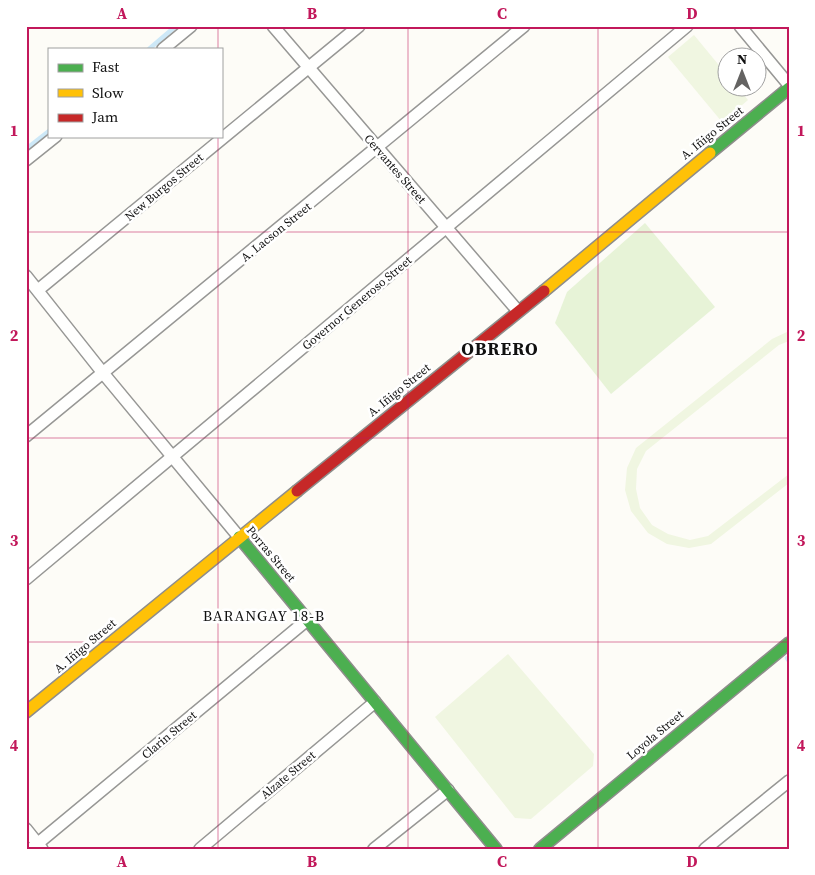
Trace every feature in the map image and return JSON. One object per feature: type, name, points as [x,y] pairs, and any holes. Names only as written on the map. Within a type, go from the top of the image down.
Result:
[{"type":"street","points":[[164,48],[191,26]]},
{"type":"street","name":"Cervantes Street","points":[[273,26],[518,311]]},
{"type":"street","name":"New Burgos Street","points":[[38,290],[359,26]]},
{"type":"street","name":"A. Lacson Street","points":[[26,436],[524,26]]},
{"type":"street","name":"Governor Generoso Street","points":[[26,579],[688,26]]},
{"type":"street","points":[[740,26],[789,87]]},
{"type":"street","name":"A. Iñigo Street","points":[[26,712],[238,537],[518,311],[789,87]]},
{"type":"street","points":[[26,160],[54,138]]},
{"type":"street","name":"Porras Street","points":[[26,276],[171,457],[496,849]]},
{"type":"street","name":"Clarin Street","points":[[37,847],[307,620]]},
{"type":"street","name":"Loyola Street","points":[[540,849],[789,643]]},
{"type":"street","name":"Alzate Street","points":[[200,849],[375,702]]},
{"type":"street","points":[[706,849],[789,781]]},
{"type":"street","points":[[374,849],[448,790]]},
{"type":"street","points":[[26,829],[37,847]]},
{"type":"green space","points":[[694,35],[718,64],[718,98],[746,98],[748,100],[722,122],[668,57]]},
{"type":"green space","points":[[645,223],[715,307],[611,394],[555,323],[567,292]]},
{"type":"green space","points":[[789,331],[789,341],[779,345],[646,451],[637,469],[636,489],[640,508],[652,525],[668,534],[690,540],[708,536],[789,474],[789,483],[711,544],[689,548],[667,544],[648,533],[631,511],[625,490],[627,468],[636,448],[772,339]]},
{"type":"green space","points":[[508,654],[594,754],[593,766],[531,819],[515,818],[435,717]]},
{"type":"waterway","points":[[150,48],[176,26]]},
{"type":"waterway","points":[[26,149],[48,132]]},
{"type":"traffic: fast","points":[[710,153],[789,88]]},
{"type":"traffic: fast","points":[[239,537],[496,849]]},
{"type":"traffic: fast","points":[[540,849],[789,643]]},
{"type":"traffic: slow","points":[[544,291],[710,153]]},
{"type":"traffic: slow","points":[[26,712],[297,491]]},
{"type":"traffic: jam","points":[[297,491],[544,291]]},
{"type":"district","name":"OBRERO","points":[[500,349]]},
{"type":"district","name":"BARANGAY 18-B","points":[[264,616]]}]
